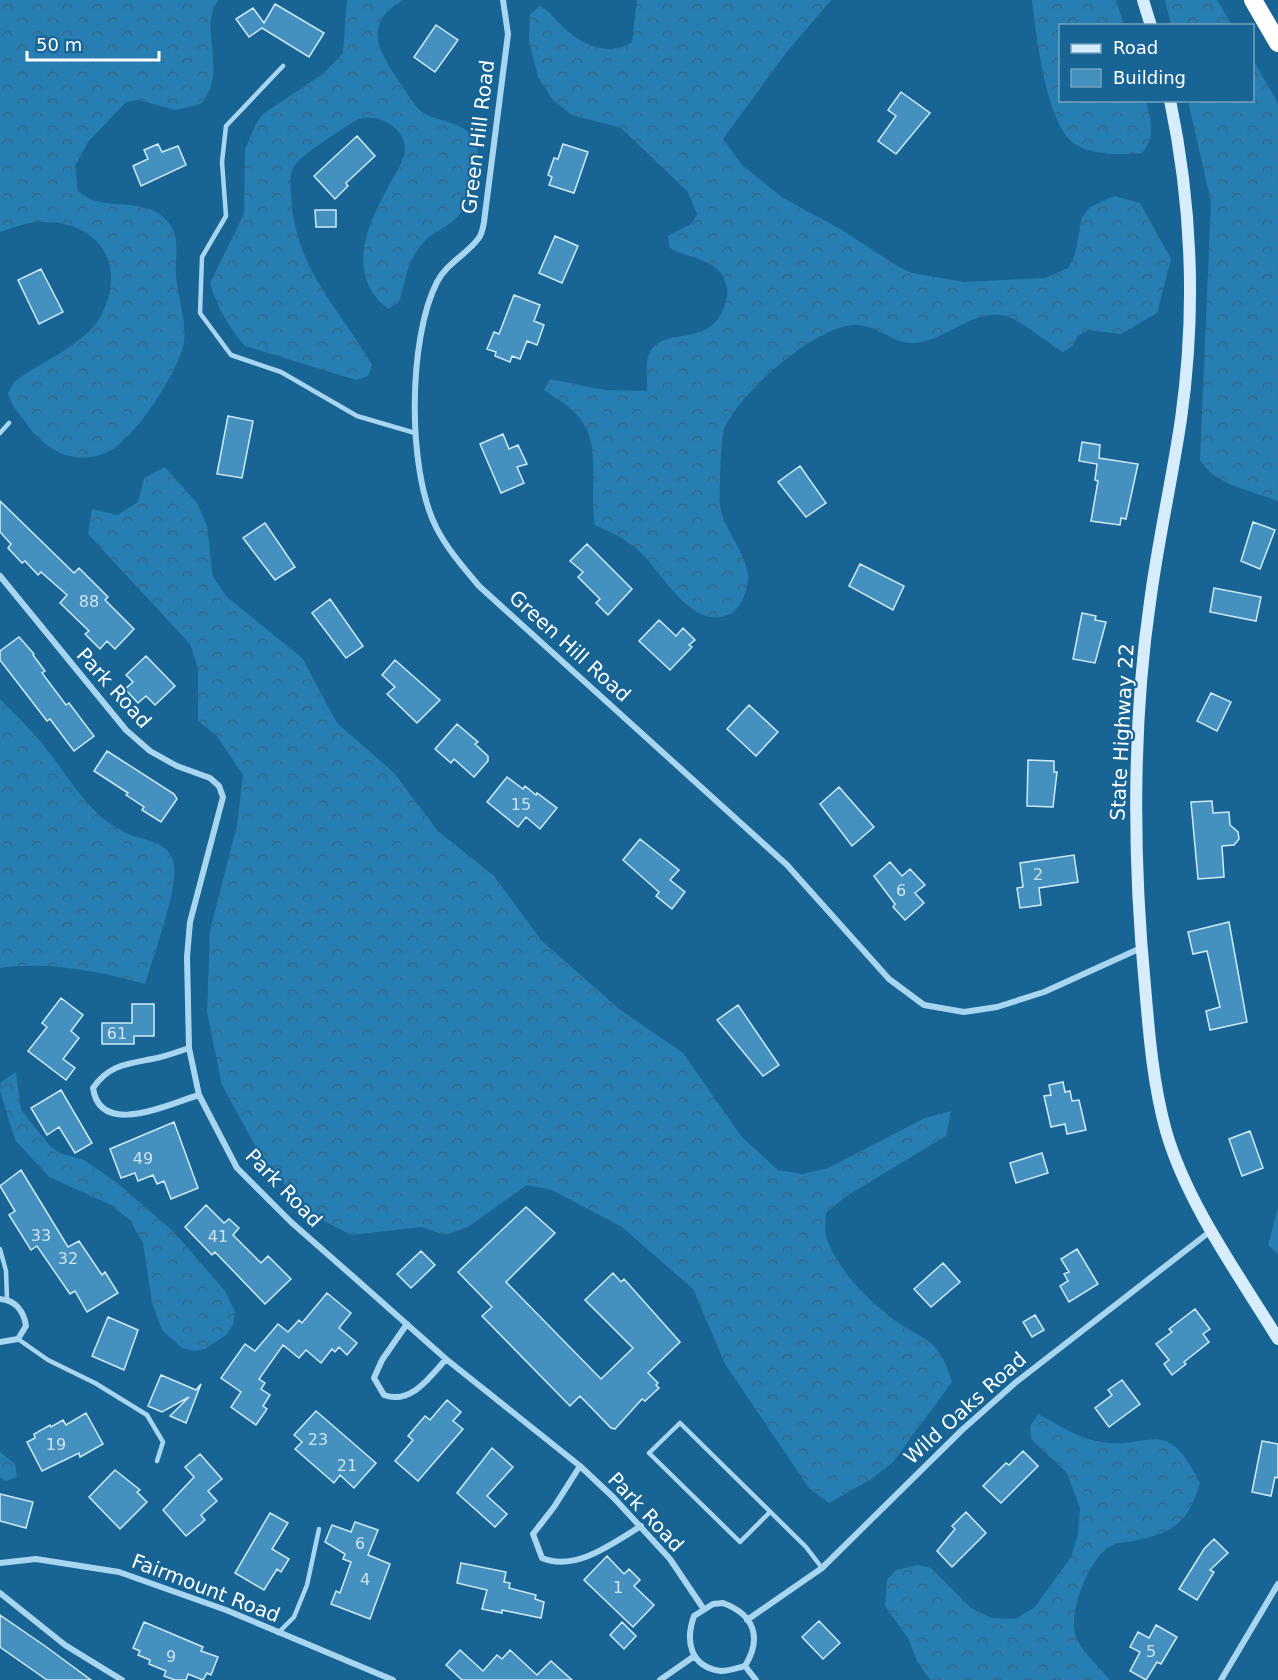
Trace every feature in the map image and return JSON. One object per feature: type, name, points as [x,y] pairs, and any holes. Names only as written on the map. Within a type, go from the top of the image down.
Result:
[{"type":"highway","points":[[1253,0],[1278,43]]},
{"type":"main road","points":[[1143,0],[1150,24]]},
{"type":"main road","name":"State Highway 22","points":[[1170,102],[1185,190],[1189,307],[1181,418],[1157,549],[1143,671],[1137,809],[1141,948],[1154,1068],[1167,1133],[1180,1167],[1213,1229],[1278,1340]]},
{"type":"street","name":"Green Hill Road","points":[[504,0],[508,34],[484,222],[479,238],[452,261],[438,281],[425,316],[415,387],[415,433],[418,463],[436,526],[454,555],[479,586],[788,865],[889,979],[924,1005],[964,1012],[997,1007],[1044,992],[1141,948]]},
{"type":"street","name":"Park Road","points":[[0,576],[126,730],[150,751],[177,766],[210,778],[219,786],[223,797],[190,922],[187,957],[189,1048],[199,1095],[237,1168],[291,1222],[446,1359],[579,1466],[670,1559],[703,1608]]},
{"type":"street","points":[[189,1048],[154,1059],[122,1064],[103,1074],[93,1088],[94,1097],[99,1108],[111,1114],[125,1116],[199,1095]]},
{"type":"street","name":"Wild Oaks Road","points":[[747,1620],[822,1568],[954,1438],[1015,1383],[1213,1229]]},
{"type":"street","points":[[0,1342],[18,1339],[26,1326],[25,1314],[4,1299]]},
{"type":"street","points":[[407,1324],[382,1360],[374,1378],[384,1395],[391,1398],[408,1395],[424,1383],[446,1359]]},
{"type":"street","points":[[579,1466],[554,1507],[533,1534],[542,1558],[550,1561],[567,1561],[593,1554],[640,1526]]},
{"type":"street","name":"Fairmount Road","points":[[0,1563],[36,1559],[119,1572],[226,1610],[393,1680]]},
{"type":"street","points":[[1221,1680],[1278,1584]]},
{"type":"street","points":[[0,1593],[65,1645],[122,1680]]},
{"type":"street","points":[[723,1603],[731,1606],[747,1620],[754,1631],[755,1643],[745,1666],[722,1671],[703,1665],[693,1657],[688,1641],[689,1629],[694,1616],[703,1608],[723,1603]]},
{"type":"street","points":[[660,1680],[693,1657]]},
{"type":"street","points":[[745,1666],[756,1680]]},
{"type":"lane","points":[[284,66],[226,126],[222,162],[226,216],[202,257],[200,313],[231,355],[281,372],[357,416],[415,433]]},
{"type":"lane","points":[[0,433],[9,423]]},
{"type":"lane","points":[[0,1249],[6,1271],[4,1299]]},
{"type":"lane","points":[[18,1339],[48,1360],[95,1383],[147,1415],[164,1442],[157,1461]]},
{"type":"lane","points":[[770,1512],[740,1542],[649,1453],[680,1423],[806,1547],[822,1568]]},
{"type":"lane","points":[[278,1633],[294,1617],[307,1585],[319,1529]]},
{"type":"green space","points":[[0,0],[219,0],[213,11],[211,23],[213,76],[209,90],[201,104],[175,110],[139,100],[126,102],[88,142],[75,166],[78,191],[88,198],[151,210],[162,216],[171,226],[176,244],[177,282],[185,334],[174,370],[143,419],[119,445],[97,456],[66,455],[48,446],[18,413],[8,393],[14,382],[73,345],[93,327],[101,316],[109,297],[111,279],[109,262],[102,248],[92,237],[78,228],[60,223],[40,222],[0,232]]},
{"type":"green space","points":[[347,0],[403,0],[390,9],[378,29],[378,39],[386,60],[410,98],[422,112],[466,130],[476,143],[478,152],[473,186],[464,207],[452,222],[421,245],[411,262],[399,302],[388,309],[374,295],[366,280],[363,264],[364,247],[375,213],[404,157],[404,140],[400,133],[387,122],[362,118],[321,143],[293,168],[291,195],[300,244],[320,285],[372,365],[368,376],[356,380],[245,346],[224,317],[210,283],[244,214],[245,149],[256,124],[263,114],[324,73],[343,53]]},
{"type":"green space","points":[[637,0],[831,0],[786,53],[723,139],[742,165],[783,198],[842,230],[899,267],[912,273],[964,282],[1045,278],[1068,268],[1075,255],[1082,217],[1090,207],[1114,196],[1140,203],[1171,259],[1157,313],[1121,334],[1088,330],[1078,336],[1072,346],[1063,352],[1011,318],[993,315],[981,317],[922,342],[904,342],[871,328],[856,325],[840,328],[801,348],[762,380],[732,414],[724,429],[720,506],[726,525],[744,560],[748,577],[747,588],[737,609],[728,615],[714,617],[701,614],[677,596],[647,559],[633,546],[595,525],[594,466],[589,436],[584,423],[574,412],[544,390],[550,379],[605,390],[647,391],[647,365],[651,350],[659,343],[703,331],[713,324],[722,313],[727,296],[725,281],[716,268],[670,248],[668,236],[691,224],[697,214],[688,192],[621,128],[572,115],[553,100],[538,77],[529,41],[530,14],[540,6],[585,43],[604,49],[613,49],[632,42]]},
{"type":"green space","points":[[1032,0],[1116,0],[1124,24],[1059,24],[1059,102],[1146,102],[1151,122],[1151,135],[1142,153],[1099,153],[1082,148],[1065,134],[1050,99],[1036,33]]},
{"type":"green space","points":[[1165,0],[1217,0],[1231,24],[1171,24]]},
{"type":"green space","points":[[1254,62],[1278,103],[1278,501],[1224,481],[1207,469],[1200,460],[1211,202],[1188,102],[1254,102]]},
{"type":"green space","points":[[165,467],[197,503],[207,526],[213,577],[227,597],[302,658],[337,723],[394,773],[438,831],[494,876],[541,940],[619,1009],[683,1053],[741,1136],[778,1170],[802,1174],[828,1168],[925,1118],[951,1111],[946,1136],[845,1197],[826,1213],[827,1240],[845,1272],[879,1307],[934,1346],[947,1366],[952,1382],[893,1462],[873,1478],[829,1503],[809,1488],[725,1364],[693,1289],[622,1227],[552,1190],[527,1185],[468,1227],[445,1235],[422,1227],[351,1235],[307,1212],[258,1151],[222,1085],[207,1012],[210,931],[237,825],[243,775],[217,736],[198,721],[198,668],[190,644],[88,534],[92,509],[117,515],[138,502],[144,478]]},
{"type":"green space","points":[[0,699],[41,742],[78,792],[99,815],[124,832],[161,846],[172,857],[174,876],[172,890],[145,984],[73,968],[18,966],[0,968]]},
{"type":"green space","points":[[16,1072],[21,1110],[50,1146],[59,1153],[84,1160],[116,1182],[174,1232],[225,1291],[235,1312],[233,1325],[226,1335],[205,1349],[194,1351],[182,1348],[162,1330],[152,1303],[143,1243],[130,1220],[109,1204],[49,1177],[15,1140],[0,1091],[1,1082]]},
{"type":"green space","points":[[1278,1208],[1278,1254],[1268,1245]]},
{"type":"green space","points":[[1038,1414],[1088,1439],[1108,1443],[1164,1440],[1175,1447],[1187,1460],[1200,1483],[1196,1496],[1186,1515],[1171,1528],[1151,1537],[1111,1546],[1103,1552],[1088,1574],[1077,1601],[1074,1627],[1076,1637],[1086,1653],[1110,1680],[930,1680],[917,1661],[908,1638],[885,1606],[887,1580],[896,1570],[918,1565],[931,1568],[971,1608],[992,1618],[1015,1619],[1035,1607],[1071,1557],[1078,1534],[1080,1508],[1067,1473],[1031,1439],[1030,1427]]},
{"type":"green space","points":[[0,1452],[15,1464],[17,1477],[6,1481],[0,1477]]},
{"type":"building","points":[[275,4],[324,33],[309,57],[262,28],[249,37],[236,19],[253,8],[264,23]]},
{"type":"building","points":[[436,25],[458,40],[435,72],[414,57]]},
{"type":"building","points":[[901,92],[930,113],[896,154],[878,141],[896,116],[888,110]]},
{"type":"building","points":[[357,136],[375,156],[346,183],[348,186],[335,199],[314,176]]},
{"type":"building","points":[[158,144],[162,152],[178,146],[186,165],[141,186],[133,166],[148,159],[144,150]]},
{"type":"building","points":[[563,144],[588,152],[574,193],[549,185],[552,177],[548,175],[554,158],[558,159]]},
{"type":"building","points":[[315,210],[336,210],[336,227],[316,227]]},
{"type":"building","points":[[555,236],[578,246],[562,283],[539,273]]},
{"type":"building","points":[[41,269],[63,312],[39,324],[18,280]]},
{"type":"building","points":[[514,295],[540,305],[534,321],[544,325],[537,345],[527,341],[520,359],[512,356],[510,362],[495,356],[496,352],[487,349],[494,332],[499,334]]},
{"type":"building","points":[[228,416],[253,421],[242,478],[217,474]]},
{"type":"building","points":[[503,434],[509,449],[518,445],[527,464],[517,467],[524,483],[501,493],[480,444]]},
{"type":"building","points":[[1082,442],[1100,445],[1099,458],[1138,464],[1126,519],[1121,518],[1120,525],[1091,521],[1098,481],[1095,480],[1097,464],[1079,461]]},
{"type":"building","points":[[800,466],[826,503],[806,517],[778,482]]},
{"type":"building","points":[[0,501],[74,573],[79,568],[108,597],[105,600],[134,629],[115,649],[107,641],[100,649],[85,634],[89,631],[60,603],[67,595],[41,572],[38,575],[25,561],[22,563],[8,548],[11,544],[0,532]]},
{"type":"building","points":[[1253,522],[1275,530],[1260,569],[1241,561]]},
{"type":"building","points":[[265,523],[295,567],[275,580],[243,538]]},
{"type":"building","points":[[587,544],[632,589],[608,615],[596,603],[600,599],[578,577],[583,572],[570,561]]},
{"type":"building","points":[[860,564],[904,586],[893,610],[849,586]]},
{"type":"building","points":[[1214,588],[1261,597],[1256,621],[1210,612]]},
{"type":"building","points":[[330,599],[363,646],[346,658],[312,613]]},
{"type":"building","points":[[1082,613],[1096,616],[1095,620],[1106,622],[1095,663],[1073,659]]},
{"type":"building","points":[[659,620],[676,636],[683,628],[695,640],[689,645],[692,647],[670,670],[639,641]]},
{"type":"building","points":[[19,637],[34,654],[45,671],[42,673],[66,705],[69,703],[94,736],[74,751],[50,719],[47,721],[0,660],[0,651]]},
{"type":"building","points":[[146,656],[175,686],[155,705],[146,696],[138,703],[125,689],[133,682],[126,675]]},
{"type":"building","points":[[395,660],[440,700],[417,723],[387,694],[395,687],[382,675]]},
{"type":"building","points":[[1211,693],[1231,702],[1217,731],[1197,721]]},
{"type":"building","points":[[749,705],[778,732],[756,756],[727,729]]},
{"type":"building","points":[[457,724],[478,742],[475,744],[488,756],[488,761],[474,777],[454,759],[451,763],[435,749]]},
{"type":"building","points":[[107,751],[174,794],[177,799],[161,822],[142,810],[144,807],[126,795],[128,793],[94,771]]},
{"type":"building","points":[[1028,760],[1054,761],[1054,772],[1057,772],[1053,807],[1027,806]]},
{"type":"building","points":[[507,777],[523,789],[525,786],[536,795],[537,793],[557,808],[540,829],[526,817],[518,827],[487,802]]},
{"type":"building","points":[[839,787],[874,827],[852,846],[820,804]]},
{"type":"building","points":[[1212,801],[1213,813],[1229,812],[1230,825],[1238,832],[1239,839],[1234,845],[1222,846],[1224,877],[1198,879],[1191,802]]},
{"type":"building","points":[[640,839],[679,870],[670,880],[685,892],[672,909],[656,896],[659,892],[623,860]]},
{"type":"building","points":[[1074,855],[1078,882],[1039,888],[1041,905],[1020,908],[1017,888],[1023,887],[1020,863]]},
{"type":"building","points":[[890,862],[902,876],[910,869],[925,885],[915,893],[924,903],[905,920],[893,907],[895,904],[874,876]]},
{"type":"building","points":[[1229,922],[1247,1022],[1210,1030],[1206,1011],[1220,1007],[1207,951],[1193,954],[1188,932]]},
{"type":"building","points":[[61,998],[83,1015],[71,1031],[79,1038],[63,1059],[75,1068],[66,1080],[28,1051],[47,1027],[42,1023]]},
{"type":"building","points":[[132,1004],[154,1004],[154,1036],[134,1036],[134,1044],[102,1044],[102,1023],[132,1023]]},
{"type":"building","points":[[738,1005],[779,1065],[763,1076],[717,1020]]},
{"type":"building","points":[[1063,1082],[1065,1092],[1070,1091],[1072,1101],[1079,1100],[1086,1130],[1067,1134],[1065,1124],[1051,1127],[1044,1096],[1051,1095],[1049,1085]]},
{"type":"building","points":[[61,1090],[92,1143],[75,1153],[59,1127],[47,1135],[31,1108]]},
{"type":"building","points":[[174,1122],[198,1188],[171,1199],[164,1181],[157,1184],[153,1175],[138,1181],[135,1173],[121,1178],[110,1149]]},
{"type":"building","points":[[1250,1131],[1263,1168],[1242,1176],[1229,1139]]},
{"type":"building","points":[[1042,1153],[1048,1173],[1016,1183],[1010,1163]]},
{"type":"building","points":[[21,1170],[68,1247],[79,1241],[102,1275],[105,1272],[118,1293],[87,1312],[75,1291],[70,1294],[37,1246],[31,1250],[9,1215],[15,1211],[0,1186]]},
{"type":"building","points":[[206,1205],[224,1223],[229,1219],[239,1228],[233,1235],[261,1263],[268,1256],[291,1279],[265,1304],[215,1252],[212,1255],[185,1227]]},
{"type":"building","points":[[526,1207],[555,1233],[506,1282],[601,1379],[633,1348],[585,1300],[613,1273],[621,1282],[624,1279],[680,1342],[648,1373],[658,1383],[656,1385],[659,1388],[645,1401],[642,1399],[615,1429],[611,1428],[580,1396],[570,1406],[482,1316],[492,1307],[458,1272]]},
{"type":"building","points":[[1077,1249],[1098,1284],[1069,1302],[1060,1286],[1068,1281],[1064,1274],[1069,1272],[1061,1259]]},
{"type":"building","points":[[421,1251],[435,1265],[411,1288],[397,1274]]},
{"type":"building","points":[[943,1263],[960,1282],[931,1307],[914,1289]]},
{"type":"building","points":[[327,1293],[351,1313],[339,1328],[357,1343],[347,1355],[339,1347],[335,1352],[332,1349],[321,1363],[306,1350],[299,1358],[283,1345],[259,1379],[265,1383],[261,1389],[270,1395],[263,1406],[267,1409],[256,1425],[231,1407],[241,1392],[221,1378],[245,1344],[255,1351],[278,1324],[288,1332],[299,1320],[302,1323]]},
{"type":"building","points":[[1195,1309],[1210,1329],[1203,1334],[1209,1342],[1172,1375],[1164,1364],[1169,1360],[1156,1344],[1172,1332],[1169,1329]]},
{"type":"building","points":[[1035,1315],[1044,1330],[1032,1337],[1023,1322]]},
{"type":"building","points":[[108,1317],[138,1330],[124,1370],[92,1356]]},
{"type":"building","points":[[161,1375],[196,1390],[201,1384],[186,1423],[170,1416],[189,1397],[162,1412],[148,1406]]},
{"type":"building","points":[[1122,1380],[1140,1404],[1109,1427],[1095,1408],[1112,1395],[1108,1390]]},
{"type":"building","points":[[447,1400],[461,1412],[453,1421],[463,1429],[418,1481],[395,1461],[413,1440],[408,1436],[425,1416],[430,1420]]},
{"type":"building","points":[[316,1411],[376,1463],[354,1488],[340,1475],[334,1483],[295,1449],[302,1442],[294,1435]]},
{"type":"building","points":[[86,1413],[103,1444],[80,1457],[79,1453],[42,1471],[27,1442],[35,1438],[34,1434],[50,1425],[51,1427],[63,1420],[66,1425]]},
{"type":"building","points":[[1262,1441],[1278,1444],[1278,1478],[1275,1477],[1271,1496],[1252,1492]]},
{"type":"building","points":[[492,1448],[513,1467],[487,1496],[507,1514],[495,1527],[457,1493]]},
{"type":"building","points":[[1023,1451],[1038,1466],[1001,1503],[983,1486],[1006,1463],[1009,1465]]},
{"type":"building","points":[[200,1454],[222,1479],[208,1491],[217,1501],[201,1515],[205,1520],[186,1536],[163,1510],[194,1477],[185,1467]]},
{"type":"building","points":[[115,1470],[140,1490],[137,1492],[147,1502],[120,1529],[89,1497]]},
{"type":"building","points":[[0,1494],[33,1502],[26,1528],[0,1521]]},
{"type":"building","points":[[966,1512],[986,1533],[952,1567],[937,1551],[955,1529],[952,1526]]},
{"type":"building","points":[[270,1513],[288,1523],[272,1549],[289,1559],[281,1572],[277,1569],[264,1590],[235,1573]]},
{"type":"building","points":[[355,1522],[378,1530],[368,1555],[390,1564],[370,1619],[331,1604],[336,1591],[340,1593],[351,1562],[343,1559],[345,1554],[325,1542],[332,1525],[351,1532]]},
{"type":"building","points":[[1214,1539],[1228,1553],[1210,1570],[1214,1572],[1197,1600],[1179,1589],[1204,1549]]},
{"type":"building","points":[[607,1556],[624,1574],[629,1569],[640,1580],[634,1586],[654,1605],[633,1627],[584,1580]]},
{"type":"building","points":[[461,1563],[506,1572],[504,1582],[510,1583],[509,1588],[536,1595],[535,1599],[544,1602],[541,1618],[502,1610],[502,1613],[482,1609],[487,1590],[457,1583]]},
{"type":"building","points":[[0,1615],[91,1680],[47,1680],[0,1647]]},
{"type":"building","points":[[819,1621],[840,1643],[823,1659],[802,1637]]},
{"type":"building","points":[[144,1622],[203,1647],[201,1651],[218,1657],[211,1675],[207,1673],[203,1680],[188,1674],[186,1680],[175,1680],[164,1676],[166,1671],[149,1664],[150,1660],[138,1655],[140,1651],[133,1648]]},
{"type":"building","points":[[622,1622],[636,1636],[624,1649],[610,1635]]},
{"type":"building","points":[[1156,1625],[1177,1637],[1161,1664],[1157,1662],[1146,1680],[1130,1671],[1140,1652],[1130,1647],[1138,1632],[1149,1638]]},
{"type":"building","points":[[460,1650],[483,1671],[497,1655],[502,1659],[510,1650],[537,1675],[551,1661],[572,1680],[462,1680],[446,1665]]}]
